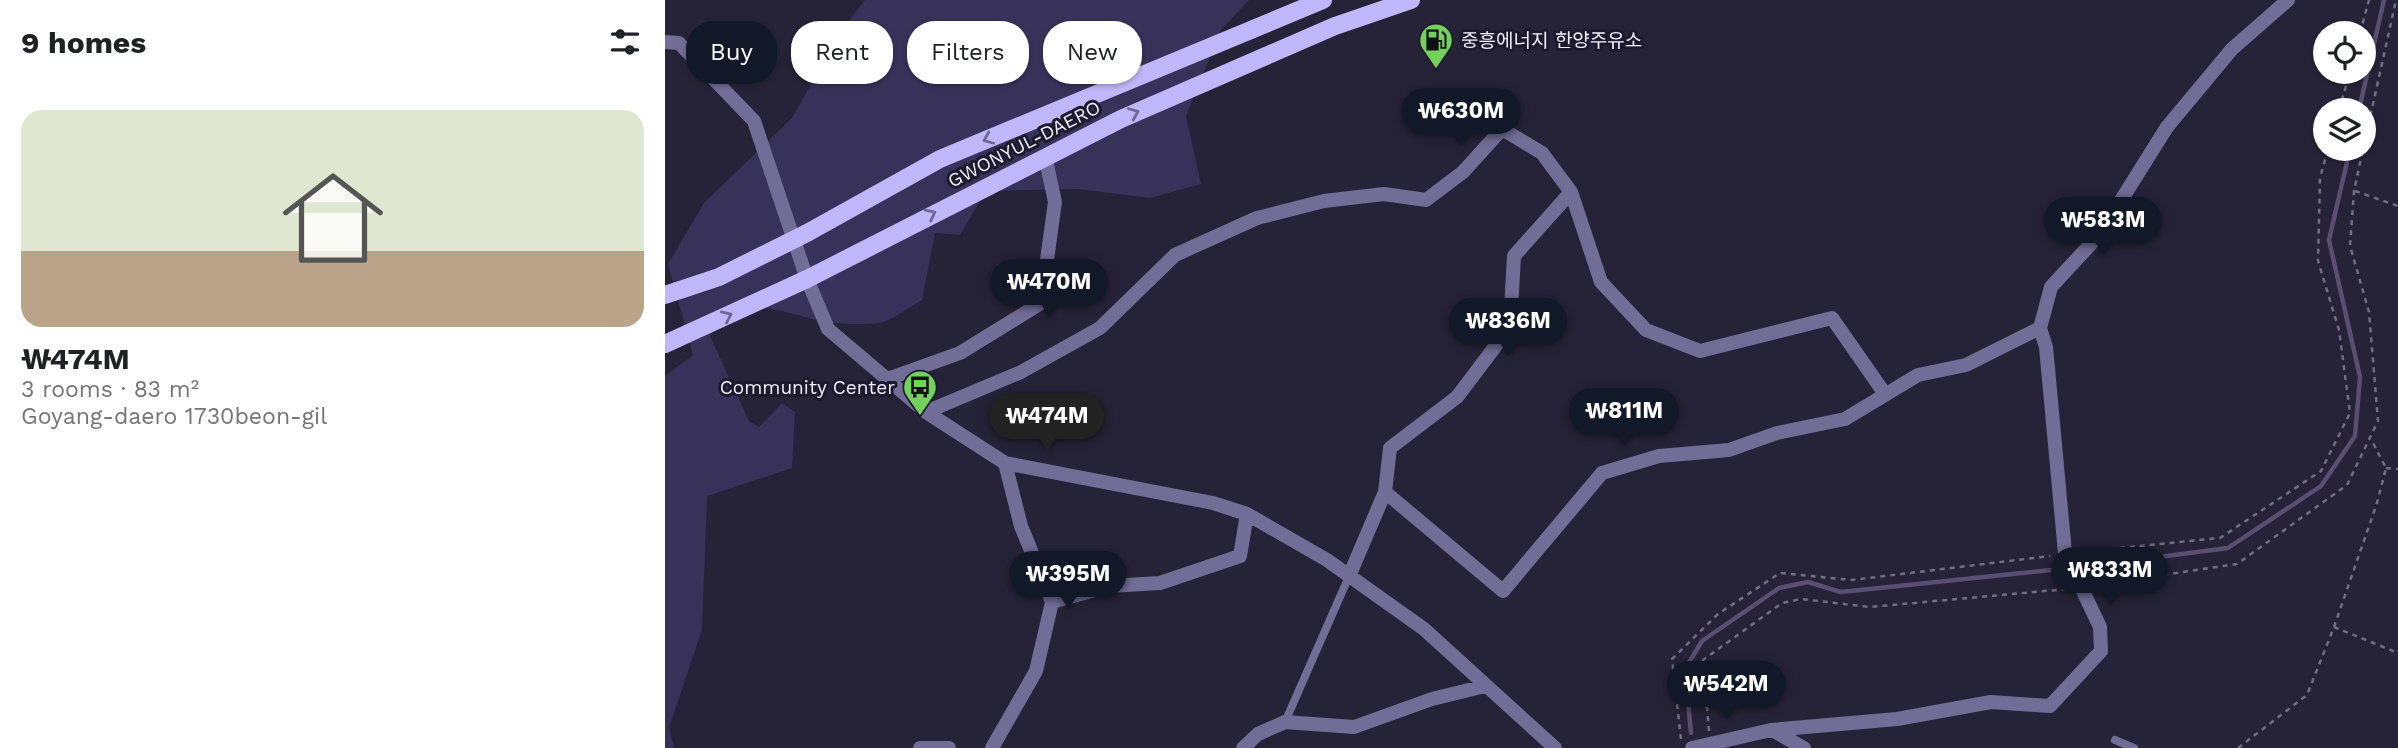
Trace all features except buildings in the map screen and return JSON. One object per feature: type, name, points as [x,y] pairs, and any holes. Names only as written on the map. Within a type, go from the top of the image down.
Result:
[{"type":"main road","name":"GWONYUL-DAERO","points":[[665,295],[719,277],[794,240],[940,159],[1323,0]]},
{"type":"main road","name":"GWONYUL-DAERO","points":[[665,344],[807,279],[1121,118],[1335,26],[1411,0]]},
{"type":"street","points":[[1692,748],[1710,741],[1771,730],[1898,719],[1990,702],[2050,706],[2101,651],[2100,627],[2072,569],[2046,346],[2039,328],[2051,286],[2101,234],[2167,127],[2232,49],[2288,0]]},
{"type":"street","points":[[665,42],[679,43],[754,121],[807,279],[828,329],[890,378],[926,412],[1005,463],[1213,503],[1247,514],[1350,574],[1424,629],[1555,748]]},
{"type":"street","points":[[926,412],[1021,372],[1100,328],[1175,255],[1257,218],[1324,201],[1384,194],[1426,200],[1463,172],[1502,129],[1542,153],[1571,192],[1601,282],[1646,330],[1700,351],[1832,318],[1885,394]]},
{"type":"street","points":[[890,378],[960,353],[1041,303],[1055,202],[1045,156]]},
{"type":"street","points":[[1350,574],[1385,492],[1390,448],[1457,397],[1510,327],[1514,256],[1571,192]]},
{"type":"street","points":[[1385,492],[1503,591],[1602,473],[1659,456],[1729,450],[1777,433],[1845,419],[1918,375],[1966,365],[2039,328]]},
{"type":"street","points":[[992,748],[1036,671],[1052,602],[1021,526],[1005,463]]},
{"type":"street","points":[[1052,602],[1109,586],[1160,583],[1240,556],[1247,514]]},
{"type":"street","points":[[1244,748],[1258,734],[1285,722],[1354,727],[1432,699],[1485,686]]},
{"type":"street","points":[[1771,730],[1804,748]]},
{"type":"street","points":[[919,748],[949,748]]},
{"type":"lane","points":[[1285,722],[1350,574]]},
{"type":"lane","points":[[2115,740],[2134,748]]},
{"type":"path","points":[[2363,21],[2369,0]]},
{"type":"path","points":[[2375,98],[2396,0]]},
{"type":"path","points":[[1710,741],[1703,660],[1782,603],[1801,599],[1870,607],[2220,538],[2321,471],[2350,413],[2339,330],[2318,261],[2320,178],[2325,161]]},
{"type":"path","points":[[1682,748],[1672,659],[1718,614],[1780,573],[1852,580],[2237,564],[2347,485],[2378,421],[2369,312],[2350,246],[2354,191],[2361,161]]},
{"type":"path","points":[[2354,191],[2398,206]]},
{"type":"path","points":[[2238,748],[2307,695],[2334,627],[2377,503],[2386,468],[2370,438]]},
{"type":"path","points":[[2386,468],[2398,469]]},
{"type":"path","points":[[2334,627],[2398,653]]},
{"type":"shaded area","points":[[865,0],[1249,0],[1221,30],[1186,116],[1201,184],[1150,198],[1078,189],[986,191],[960,235],[935,233],[922,300],[890,319],[873,324],[837,323],[777,310],[745,308],[731,312],[719,321],[710,336],[749,421],[759,427],[782,403],[795,412],[792,468],[707,496],[702,630],[669,727],[674,748],[665,748],[665,376],[693,355],[668,264],[704,203],[792,118],[811,84],[893,84],[893,21],[849,21]]},
{"type":"waterway","points":[[2362,98],[2384,0]]},
{"type":"waterway","points":[[1691,733],[1685,669],[1702,641],[1779,588],[1808,582],[1841,592],[2090,566],[2228,548],[2321,486],[2355,436],[2360,377],[2329,240],[2347,161]]},
{"type":"place","name":"중흥에너지 한양주유소","points":[[1436,70]]},
{"type":"place","name":"Community Center","points":[[920,417]]}]
